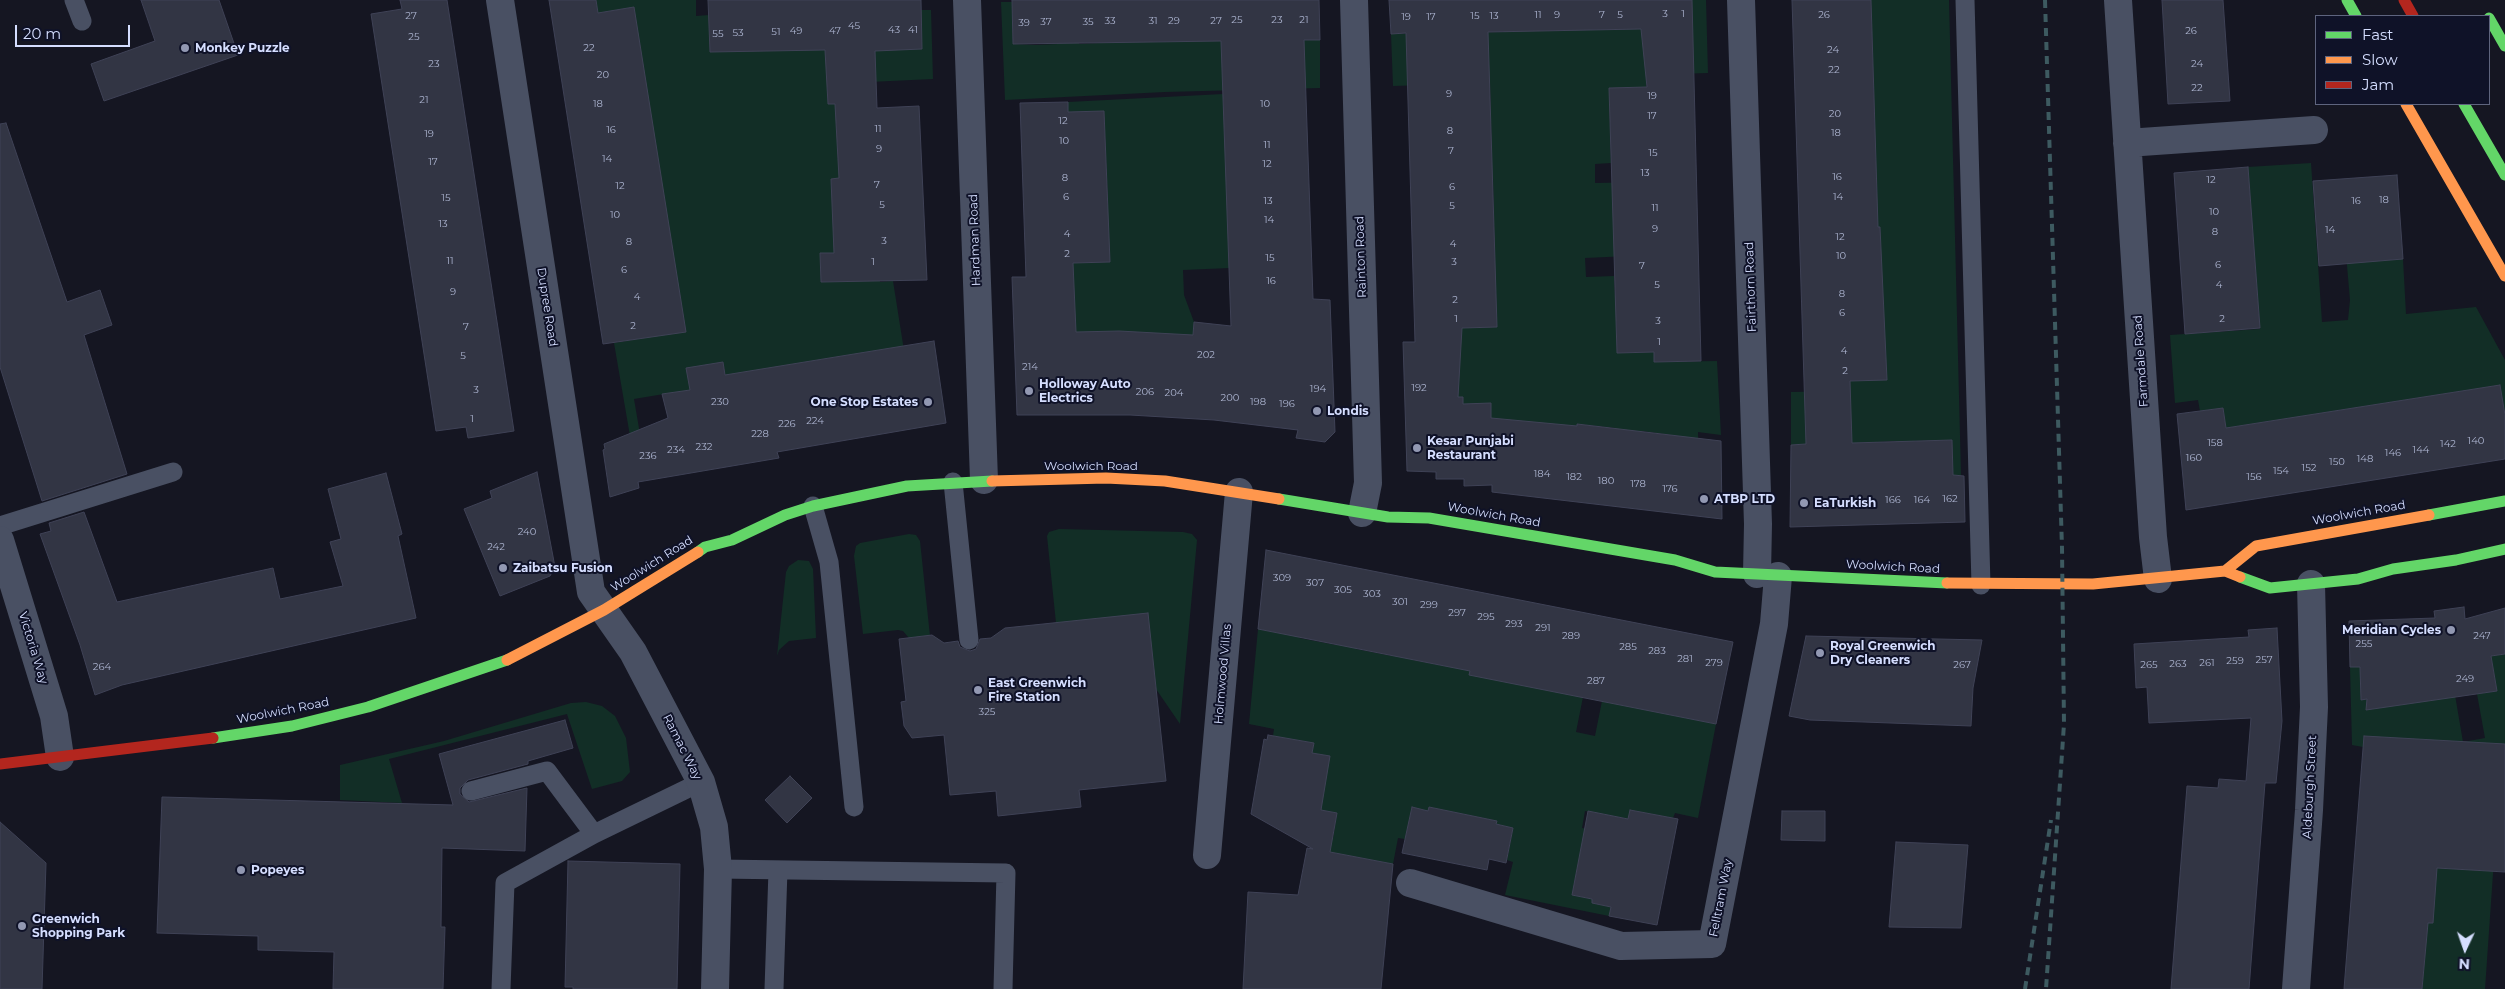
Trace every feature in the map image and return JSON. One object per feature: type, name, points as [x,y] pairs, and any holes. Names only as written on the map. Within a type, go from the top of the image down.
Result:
[{"type":"main road","points":[[2347,0],[2355,15]]},
{"type":"main road","points":[[2404,0],[2412,15]]},
{"type":"main road","points":[[2490,19],[2505,46]]},
{"type":"main road","points":[[2407,105],[2505,276]]},
{"type":"main road","points":[[2465,105],[2505,175]]},
{"type":"main road","name":"Woolwich Road","points":[[0,764],[195,741],[292,726],[368,707],[493,667],[565,632],[705,548],[732,540],[785,515],[813,506],[907,486],[953,482],[1137,479],[1239,492],[1388,517],[1429,518],[1675,560],[1715,572],[1981,586],[2093,584],[2226,571],[2270,588],[2358,579],[2393,569],[2456,560],[2505,549]]},
{"type":"main road","name":"Woolwich Road","points":[[2226,571],[2256,546],[2505,501]]},
{"type":"street","name":"Dupree Road","points":[[500,0],[591,592],[604,610]]},
{"type":"street","name":"Hardman Road","points":[[967,0],[984,480]]},
{"type":"street","name":"Rainton Road","points":[[1354,0],[1368,483],[1362,513]]},
{"type":"street","name":"Fairthorn Road","points":[[1741,0],[1758,524],[1768,575]]},
{"type":"street","name":"Farmdale Road","points":[[2118,0],[2153,537],[2158,579]]},
{"type":"street","points":[[2126,143],[2314,130]]},
{"type":"street","name":"Holmwood Villas","points":[[1207,856],[1239,492]]},
{"type":"street","name":"Victoria Way","points":[[0,540],[54,716],[60,757]]},
{"type":"street","name":"Felltram Way","points":[[1410,883],[1621,946],[1712,944],[1776,614],[1768,575]]},
{"type":"street","name":"Aldeburgh Street","points":[[2296,989],[2309,810],[2314,707],[2311,584]]},
{"type":"street","name":"Ramac Way","points":[[604,610],[633,652],[701,782],[714,827],[718,869],[715,989]]},
{"type":"lane","points":[[74,0],[82,21]]},
{"type":"lane","points":[[1965,0],[1981,586]]},
{"type":"lane","points":[[0,526],[173,472]]},
{"type":"lane","points":[[953,482],[969,640]]},
{"type":"lane","points":[[813,506],[829,562],[854,808]]},
{"type":"lane","points":[[471,791],[547,772],[594,834]]},
{"type":"lane","points":[[501,989],[505,884],[594,834],[701,782]]},
{"type":"lane","points":[[718,869],[1006,873],[1003,989]]},
{"type":"lane","points":[[774,989],[778,870]]},
{"type":"green space","points":[[596,0],[696,0],[696,16],[709,15],[710,52],[921,10],[931,10],[933,79],[827,84],[828,104],[871,103],[836,122],[838,160],[874,159],[875,177],[831,179],[832,196],[842,253],[820,253],[821,282],[854,281],[879,271],[880,282],[893,281],[909,382],[893,348],[801,363],[806,399],[733,419],[723,362],[690,390],[695,425],[670,393],[634,399],[640,434],[630,436],[614,343],[649,337],[634,7],[598,13]]},
{"type":"green space","points":[[1121,0],[1142,42],[1184,41],[1184,0],[1207,41],[1320,40],[1320,88],[1165,92],[1005,100],[1001,2],[1012,2],[1013,44],[1036,45],[1057,44],[1057,1],[1078,1],[1079,44],[1121,42]]},
{"type":"green space","points":[[1504,0],[1530,31],[1566,31],[1566,0],[1593,30],[1629,29],[1629,0],[1692,28],[1692,0],[1706,0],[1708,73],[1646,75],[1646,87],[1609,88],[1611,163],[1595,164],[1595,183],[1649,182],[1651,255],[1585,258],[1586,277],[1614,276],[1615,296],[1652,294],[1616,312],[1617,353],[1654,352],[1655,362],[1717,361],[1721,435],[1698,432],[1699,469],[1675,466],[1678,436],[1642,431],[1638,462],[1612,458],[1615,428],[1577,424],[1574,454],[1463,440],[1463,397],[1444,397],[1461,328],[1497,327],[1496,291],[1459,271],[1495,270],[1493,178],[1456,179],[1492,159],[1490,83],[1393,86],[1391,34],[1504,32]]},
{"type":"green space","points":[[1871,0],[1949,0],[1961,475],[1953,476],[1952,440],[1914,441],[1915,477],[1897,477],[1896,441],[1858,443],[1859,478],[1808,444],[1791,445],[1791,392],[1850,391],[1850,381],[1887,379],[1885,342],[1849,342],[1881,264],[1880,227],[1846,228],[1877,204]]},
{"type":"green space","points":[[1223,94],[1230,268],[1183,270],[1184,295],[1194,322],[1193,336],[1073,332],[1073,263],[1110,262],[1071,207],[1108,205],[1104,111],[1068,112],[1068,102]]},
{"type":"green space","points":[[2311,163],[2322,322],[2348,320],[2350,300],[2346,254],[2372,223],[2375,261],[2403,259],[2406,314],[2476,307],[2505,360],[2505,414],[2500,385],[2226,428],[2223,408],[2200,411],[2198,400],[2175,403],[2170,335],[2260,329],[2248,167]]},
{"type":"green space","points":[[1059,529],[1183,532],[1192,534],[1197,540],[1180,724],[1156,689],[1148,617],[1056,623],[1047,536],[1049,532]]},
{"type":"green space","points":[[909,534],[916,535],[920,541],[930,636],[909,638],[903,631],[898,630],[863,634],[854,556],[856,546],[860,543]]},
{"type":"green space","points":[[798,560],[809,561],[813,569],[816,638],[789,641],[779,650],[777,656],[786,572],[789,566]]},
{"type":"green space","points":[[1282,600],[1306,605],[1299,638],[1336,645],[1343,612],[1363,616],[1356,649],[1392,656],[1399,624],[1420,627],[1413,660],[1450,667],[1590,662],[1576,732],[1595,736],[1602,701],[1716,724],[1698,818],[1675,813],[1673,818],[1630,810],[1628,819],[1585,811],[1582,828],[1606,833],[1578,863],[1572,895],[1592,899],[1592,903],[1611,907],[1609,916],[1505,895],[1513,862],[1507,860],[1513,828],[1496,824],[1497,821],[1429,807],[1428,811],[1412,807],[1405,839],[1398,838],[1393,864],[1313,849],[1316,835],[1333,838],[1337,813],[1303,807],[1330,756],[1312,753],[1314,743],[1273,736],[1274,729],[1249,724],[1258,629],[1278,633]]},
{"type":"green space","points":[[2505,654],[2505,744],[2502,744],[2485,989],[2422,989],[2425,950],[2363,747],[2352,745],[2350,667],[2360,667],[2361,700],[2455,695],[2463,742],[2485,738],[2477,694],[2497,691],[2491,656]]},
{"type":"green space","points":[[586,702],[602,706],[615,716],[626,738],[630,772],[622,781],[592,789],[567,714],[389,759],[402,803],[340,800],[340,765],[444,741],[571,703]]},
{"type":"building","name":"Monkey Puzzle","points":[[141,0],[219,0],[238,55],[104,101],[91,64],[155,41]]},
{"type":"building","points":[[400,0],[447,0],[514,431],[468,438],[466,427],[436,431],[371,14],[402,9]]},
{"type":"building","points":[[549,0],[596,0],[598,13],[634,7],[686,332],[603,344]]},
{"type":"building","points":[[708,0],[921,0],[922,49],[875,51],[877,108],[919,106],[927,280],[821,282],[820,253],[834,253],[831,179],[839,178],[835,104],[828,104],[825,50],[710,52]]},
{"type":"building","points":[[1012,0],[1319,0],[1320,40],[1304,40],[1313,299],[1330,300],[1335,432],[1325,442],[1296,438],[1298,430],[1214,420],[1130,415],[1017,415],[1012,277],[1026,277],[1020,103],[1068,102],[1068,112],[1104,111],[1110,262],[1073,263],[1076,332],[1119,331],[1193,335],[1194,322],[1231,326],[1221,41],[1013,44]]},
{"type":"building","points":[[1389,0],[1692,0],[1701,361],[1654,362],[1654,352],[1617,353],[1609,88],[1647,87],[1641,29],[1488,32],[1497,327],[1462,328],[1458,397],[1463,397],[1463,404],[1491,403],[1491,418],[1577,426],[1577,424],[1721,441],[1722,519],[1492,492],[1492,485],[1464,486],[1464,479],[1436,479],[1436,472],[1407,471],[1403,342],[1415,342],[1406,33],[1391,34]]},
{"type":"building","points":[[1792,0],[1871,0],[1878,227],[1880,227],[1887,380],[1850,381],[1852,443],[1952,440],[1953,475],[1964,476],[1965,522],[1790,527],[1791,445],[1806,444]]},
{"type":"building","points":[[2162,0],[2223,0],[2230,101],[2168,104]]},
{"type":"building","points":[[6,123],[67,302],[100,290],[112,325],[84,335],[127,474],[42,501],[0,367],[0,124]]},
{"type":"building","points":[[2248,167],[2260,328],[2185,334],[2174,173]]},
{"type":"building","points":[[2397,175],[2403,259],[2319,266],[2313,181]]},
{"type":"building","points":[[934,341],[946,423],[777,452],[779,458],[638,482],[639,488],[610,497],[603,450],[605,449],[604,444],[668,418],[662,394],[690,390],[686,368],[723,362],[725,375]]},
{"type":"building","points":[[2500,385],[2505,415],[2505,459],[2186,510],[2177,414],[2223,408],[2226,428]]},
{"type":"building","points":[[537,472],[555,567],[550,576],[500,596],[464,509],[492,498],[490,491]]},
{"type":"building","points":[[386,473],[402,534],[398,536],[416,618],[122,685],[95,695],[80,645],[40,534],[51,531],[49,523],[84,512],[117,602],[273,568],[280,599],[343,586],[330,542],[341,539],[328,489]]},
{"type":"building","points":[[1266,550],[1733,642],[1716,724],[1469,675],[1470,671],[1258,629]]},
{"type":"building","points":[[2464,607],[2465,619],[2505,608],[2505,654],[2491,656],[2497,691],[2366,710],[2367,699],[2361,700],[2360,667],[2350,667],[2349,621],[2435,618],[2434,611]]},
{"type":"building","points":[[1148,613],[1166,781],[1079,790],[1081,807],[998,816],[996,791],[950,795],[944,735],[912,738],[904,726],[901,702],[906,701],[899,639],[932,635],[944,643],[958,641],[960,647],[970,651],[976,649],[980,639],[991,638],[1005,628]]},
{"type":"building","points":[[2277,628],[2282,721],[2276,783],[2265,783],[2249,989],[2171,989],[2187,786],[2218,788],[2219,779],[2246,781],[2251,718],[2149,723],[2147,687],[2136,688],[2134,644],[2249,637],[2248,630]]},
{"type":"building","points":[[1806,636],[1982,640],[1973,688],[1971,726],[1810,720],[1789,716]]},
{"type":"building","points":[[565,720],[573,748],[528,761],[528,764],[468,780],[460,788],[460,794],[469,802],[527,788],[525,851],[442,848],[441,927],[445,927],[443,989],[333,989],[334,952],[258,950],[258,936],[157,933],[162,797],[453,805],[439,754]]},
{"type":"building","points":[[1268,735],[1314,743],[1312,753],[1330,756],[1321,810],[1337,813],[1330,852],[1393,864],[1381,989],[1243,989],[1248,892],[1298,895],[1307,848],[1313,849],[1251,814],[1264,739],[1267,740]]},
{"type":"building","points":[[2364,736],[2505,744],[2505,872],[2437,868],[2433,923],[2428,923],[2422,989],[2344,989]]},
{"type":"building","points":[[790,776],[812,798],[787,823],[765,800]]},
{"type":"building","points":[[1412,807],[1428,811],[1429,807],[1497,821],[1496,824],[1513,828],[1506,863],[1489,859],[1487,870],[1402,853]]},
{"type":"building","points":[[1630,810],[1678,819],[1657,925],[1609,916],[1611,907],[1592,903],[1592,899],[1572,895],[1588,811],[1628,819]]},
{"type":"building","points":[[1782,811],[1825,811],[1825,841],[1781,840]]},
{"type":"building","name":"Greenwich Shopping Park","points":[[0,822],[46,863],[42,989],[0,989]]},
{"type":"building","points":[[1896,842],[1968,845],[1961,928],[1889,927]]},
{"type":"building","points":[[568,861],[680,864],[677,989],[573,989],[573,987],[565,987]]},
{"type":"railway","points":[[2045,0],[2062,548],[2064,724],[2046,989]]},
{"type":"railway","points":[[2025,989],[2051,820]]},
{"type":"traffic: fast","points":[[2347,0],[2355,15]]},
{"type":"traffic: fast","points":[[2490,20],[2505,46]]},
{"type":"traffic: fast","points":[[2465,105],[2505,175]]},
{"type":"traffic: fast","points":[[698,552],[705,547],[732,540],[785,515],[813,506],[907,486],[992,481]]},
{"type":"traffic: fast","points":[[1279,499],[1388,517],[1429,518],[1675,560],[1715,572],[1947,583]]},
{"type":"traffic: fast","points":[[2429,515],[2505,501]]},
{"type":"traffic: fast","points":[[2240,577],[2270,588],[2358,579],[2393,569],[2456,560],[2505,549]]},
{"type":"traffic: fast","points":[[213,738],[292,726],[368,707],[507,660]]},
{"type":"traffic: slow","points":[[2407,105],[2505,276]]},
{"type":"traffic: slow","points":[[992,481],[1106,478],[1165,481],[1279,499]]},
{"type":"traffic: slow","points":[[2225,571],[2256,546],[2429,515]]},
{"type":"traffic: slow","points":[[507,660],[604,610],[698,552]]},
{"type":"traffic: slow","points":[[1947,583],[2093,584],[2225,571],[2240,577]]},
{"type":"traffic: jam","points":[[2404,0],[2412,15]]},
{"type":"traffic: jam","points":[[0,764],[213,738]]},
{"type":"place","name":"Monkey Puzzle","points":[[185,48]]},
{"type":"place","name":"Holloway Auto Electrics","points":[[1029,391]]},
{"type":"place","name":"One Stop Estates","points":[[928,402]]},
{"type":"place","name":"Londis","points":[[1317,411]]},
{"type":"place","name":"Kesar Punjabi Restaurant","points":[[1417,448]]},
{"type":"place","name":"ATBP LTD","points":[[1704,499]]},
{"type":"place","name":"EaTurkish","points":[[1804,503]]},
{"type":"place","name":"Zaibatsu Fusion","points":[[503,568]]},
{"type":"place","name":"Meridian Cycles","points":[[2451,630]]},
{"type":"place","name":"Royal Greenwich Dry Cleaners","points":[[1820,653]]},
{"type":"place","name":"East Greenwich Fire Station","points":[[978,690]]},
{"type":"place","name":"Popeyes","points":[[241,870]]},
{"type":"place","name":"Greenwich Shopping Park","points":[[22,926]]}]
